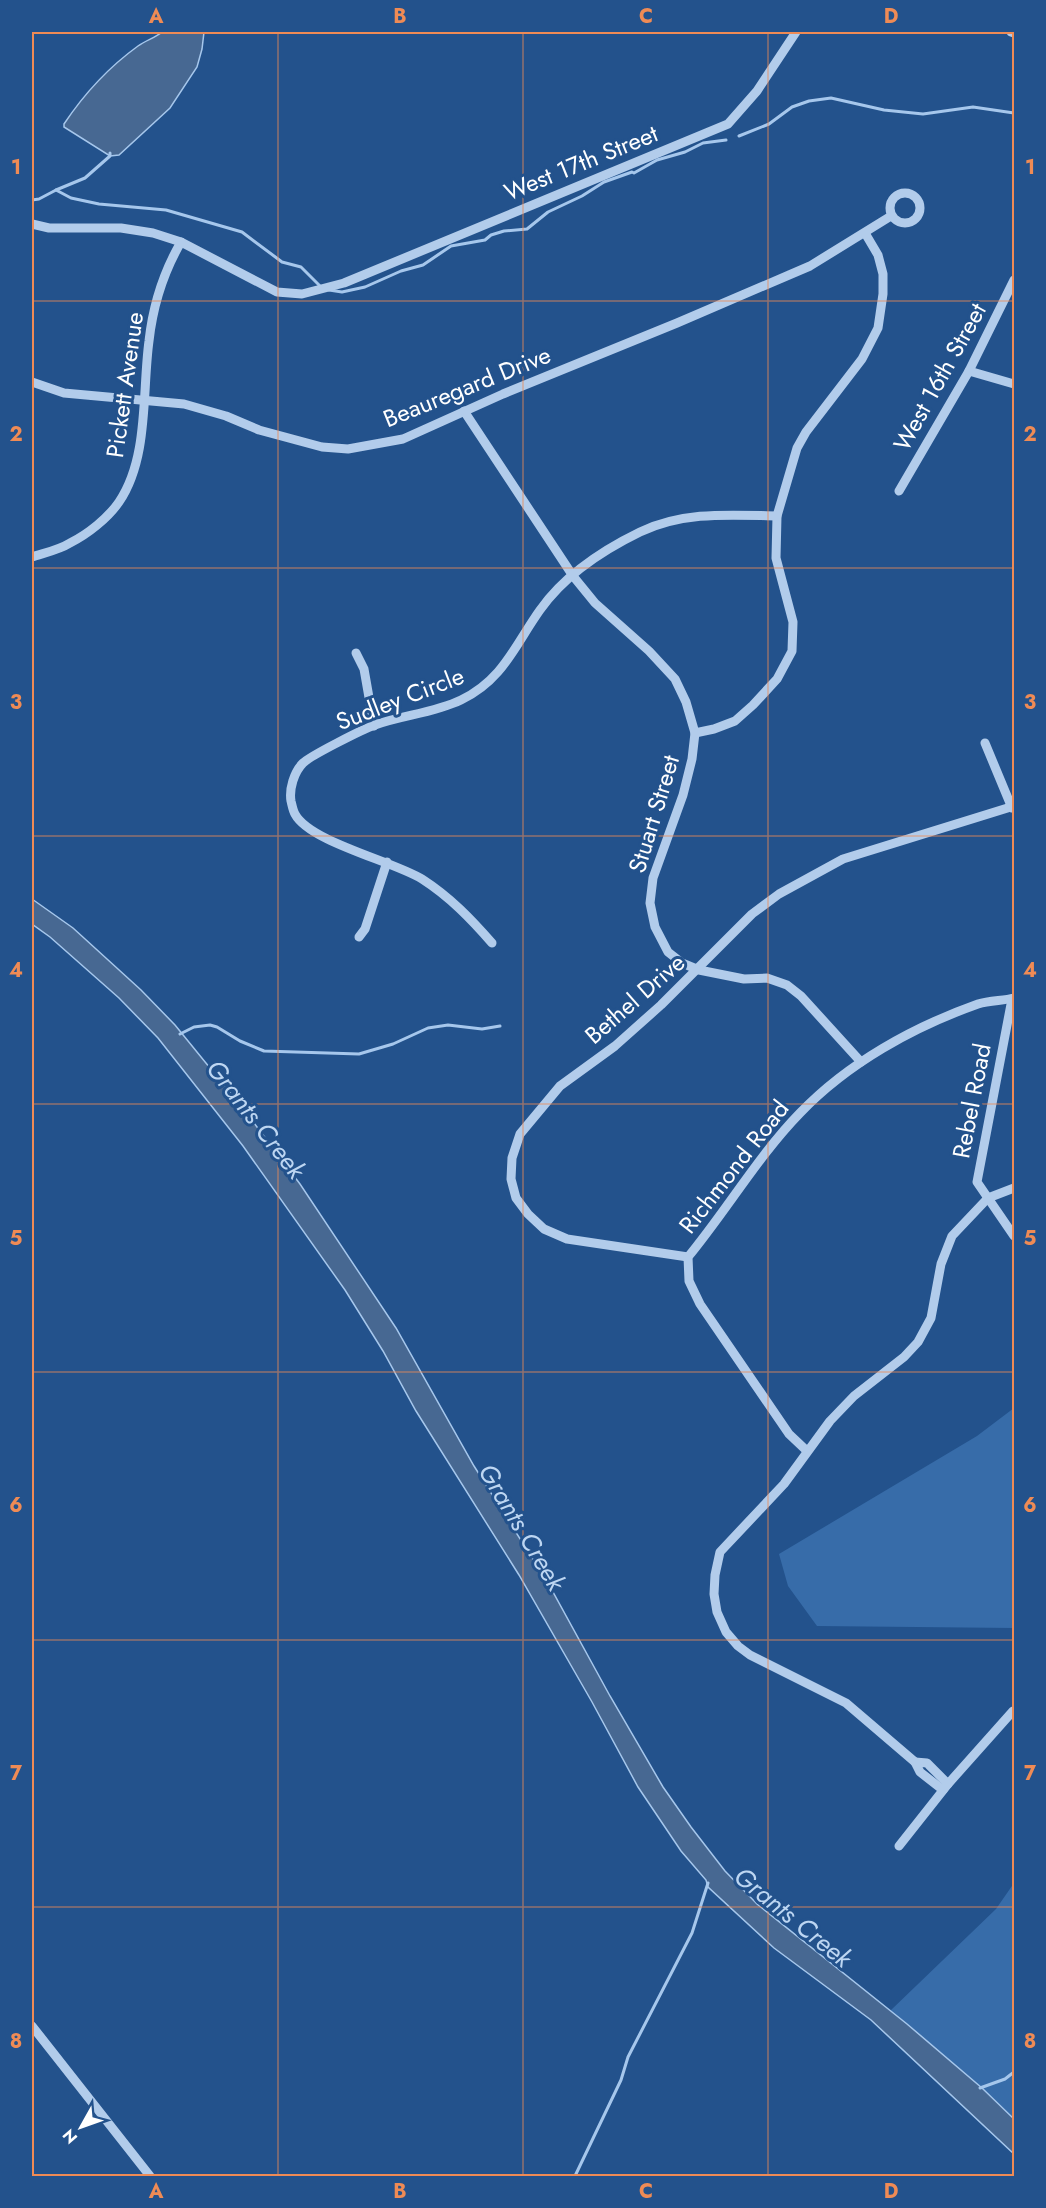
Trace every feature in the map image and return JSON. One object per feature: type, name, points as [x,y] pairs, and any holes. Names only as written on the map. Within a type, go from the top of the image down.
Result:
[{"type":"street","name":"West 17th Street","points":[[32,224],[49,228],[121,228],[153,233],[181,242],[277,292],[302,294],[344,283],[609,171],[728,124],[757,91],[796,32]]},
{"type":"street","name":"Beauregard Drive","points":[[32,382],[64,393],[184,405],[226,416],[259,430],[322,447],[348,449],[403,439],[503,393],[677,323],[810,266],[891,216]]},
{"type":"street","points":[[695,733],[714,729],[735,720],[753,705],[777,679],[792,651],[793,622],[776,558],[777,516],[797,448],[806,432],[862,359],[878,328],[883,294],[883,274],[878,255],[865,233]]},
{"type":"street","name":"Pickett Avenue","points":[[32,557],[70,544],[99,523],[119,502],[130,479],[138,449],[145,400],[148,341],[157,299],[166,266],[181,242]]},
{"type":"street","name":"West 16th Street","points":[[899,491],[969,371],[1014,280]]},
{"type":"street","points":[[969,371],[1014,384]]},
{"type":"street","name":"Stuart Street","points":[[464,411],[573,576],[595,603],[649,651],[675,679],[686,702],[695,733],[692,759],[683,795],[653,878],[650,903],[655,927],[668,951],[682,963],[699,970],[744,980],[767,978],[787,985],[801,996],[861,1062]]},
{"type":"street","name":"Sudley Circle","points":[[492,943],[450,897],[420,877],[325,838],[308,827],[295,814],[290,799],[293,780],[303,763],[374,726],[441,708],[463,699],[489,683],[542,608],[573,576],[610,548],[641,531],[675,519],[706,515],[777,516]]},
{"type":"street","points":[[356,653],[364,669],[374,726]]},
{"type":"street","points":[[985,742],[1013,807]]},
{"type":"street","name":"Bethel Drive","points":[[688,1257],[567,1239],[544,1229],[528,1214],[516,1198],[511,1179],[512,1158],[520,1134],[560,1086],[615,1046],[699,970],[752,914],[779,894],[843,859],[1013,807]]},
{"type":"street","points":[[359,937],[365,929],[387,862]]},
{"type":"street","name":"Richmond Road","points":[[807,1451],[789,1434],[699,1304],[689,1281],[688,1257],[801,1112],[861,1062],[917,1030],[958,1012],[981,1003],[1013,999]]},
{"type":"street","name":"Rebel Road","points":[[1013,999],[977,1182],[1014,1236]]},
{"type":"street","points":[[945,1787],[920,1772],[915,1762],[846,1703],[750,1655],[738,1646],[726,1632],[717,1612],[714,1584],[720,1552],[784,1484],[830,1421],[854,1396],[904,1357],[918,1342],[931,1318],[941,1264],[952,1236],[988,1198],[1014,1188]]},
{"type":"street","points":[[899,1846],[945,1787],[1013,1711]]},
{"type":"street","points":[[32,2026],[150,2176]]},
{"type":"shaded area","points":[[162,32],[204,32],[197,67],[170,108],[119,155],[110,156],[64,127],[80,102],[107,72],[138,46]]},
{"type":"shaded area","points":[[32,899],[73,928],[141,990],[175,1025],[245,1111],[300,1184],[396,1328],[474,1466],[548,1583],[663,1787],[725,1871],[757,1904],[907,2024],[982,2088],[1014,2119],[1014,2154],[871,2020],[774,1948],[708,1887],[706,1880],[681,1851],[638,1787],[519,1575],[416,1411],[383,1351],[345,1290],[243,1146],[158,1038],[119,998],[32,924]]},
{"type":"shaded area","points":[[1014,1408],[1014,1628],[817,1626],[788,1586],[779,1554],[977,1436]]},
{"type":"shaded area","points":[[1014,1883],[1014,2119],[982,2088],[890,2011],[996,1909]]},
{"type":"waterway","points":[[739,136],[769,124],[792,107],[809,101],[831,98],[884,110],[923,114],[973,107],[1014,113]]},
{"type":"waterway","points":[[329,290],[342,292],[365,287],[401,271],[423,265],[451,246],[485,240],[491,235],[504,231],[527,229],[548,212],[582,196],[604,182],[634,173],[657,160],[685,152],[703,143],[726,140]]},
{"type":"waterway","points":[[32,200],[85,178],[110,156],[110,153]]},
{"type":"waterway","points":[[56,190],[71,198],[99,204],[166,210],[242,232],[282,262],[301,267],[320,286]]},
{"type":"waterway","points":[[180,1034],[194,1027],[210,1025],[264,1051],[359,1054],[393,1044],[428,1028],[448,1025],[482,1029],[500,1026]]},
{"type":"waterway","points":[[575,2176],[621,2080],[628,2057],[692,1933],[708,1883]]},
{"type":"waterway","points":[[980,2088],[1005,2079],[1014,2072]]},
{"type":"water label","name":"Grants Creek","points":[[256,1119]]},
{"type":"water label","name":"Grants Creek","points":[[522,1527]]},
{"type":"water label","name":"Grants Creek","points":[[793,1917]]}]
